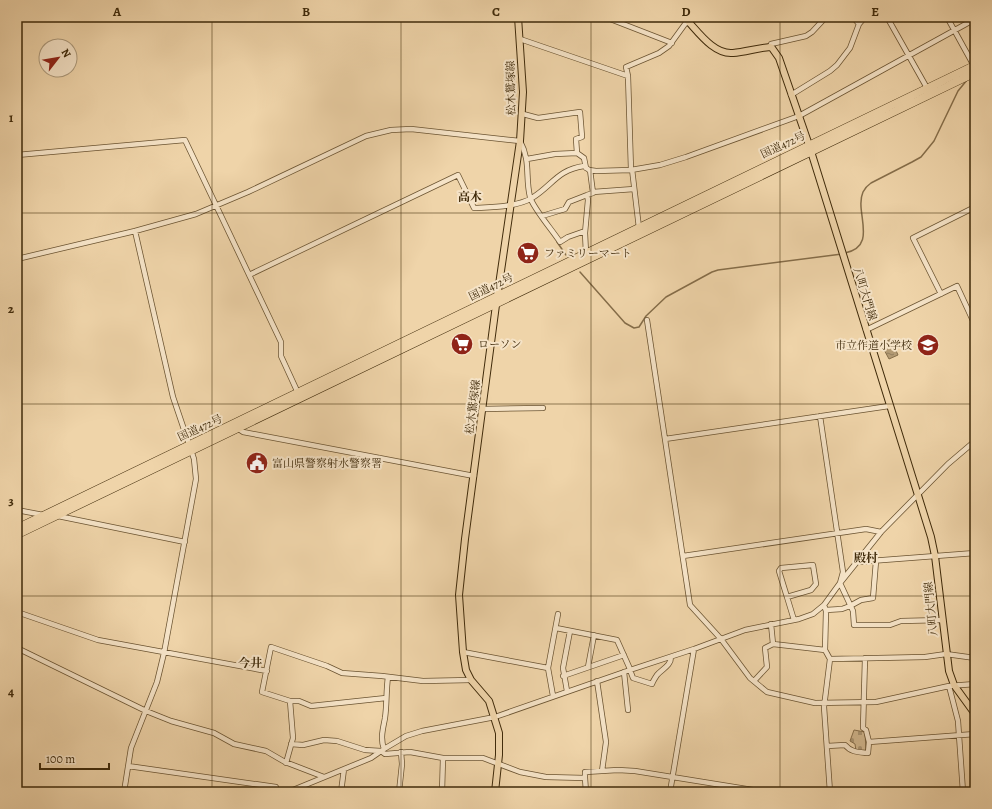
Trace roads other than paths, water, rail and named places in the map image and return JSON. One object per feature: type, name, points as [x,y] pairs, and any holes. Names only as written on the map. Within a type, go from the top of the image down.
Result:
[{"type":"highway","name":"国道472号","points":[[17,528],[190,448],[237,428],[496,305],[927,88],[975,68]]},
{"type":"highway","name":"国道472号","points":[[17,535],[298,393],[586,253],[810,148],[975,68]]},
{"type":"main road","name":"松木鷲塚線","points":[[495,792],[499,755],[499,733],[489,701],[471,680],[466,670],[463,652],[459,595],[497,296],[523,114],[518,17]]},
{"type":"main road","points":[[687,19],[710,44],[718,50],[726,53],[770,47]]},
{"type":"main road","name":"八町大門線","points":[[770,47],[779,58],[810,148],[936,556],[946,654],[951,685],[975,714]]},
{"type":"street","points":[[605,17],[672,43]]},
{"type":"street","points":[[639,228],[631,169],[628,76],[626,68],[659,53],[672,43],[687,19],[698,17]]},
{"type":"street","points":[[770,47],[771,44],[806,36],[816,29],[826,17]]},
{"type":"street","points":[[853,17],[859,24]]},
{"type":"street","points":[[791,95],[830,71],[837,65],[850,48],[859,24],[865,17]]},
{"type":"street","points":[[887,17],[927,88]]},
{"type":"street","points":[[947,17],[975,68]]},
{"type":"street","points":[[249,275],[458,175],[474,208],[510,205],[531,199],[564,172],[572,168],[584,166],[588,169],[631,169],[660,165],[686,157],[798,116],[975,19]]},
{"type":"street","points":[[520,39],[628,76]]},
{"type":"street","points":[[523,114],[538,118],[580,112],[582,137],[576,139],[577,153]]},
{"type":"street","points":[[17,259],[178,220],[216,206],[366,136],[391,130],[412,129],[520,141],[525,150],[527,159],[531,199],[560,242],[574,234],[585,231]]},
{"type":"street","points":[[17,155],[185,140],[281,342],[281,356],[298,393]]},
{"type":"street","points":[[527,159],[555,154],[577,153],[584,158],[593,192]]},
{"type":"street","points":[[542,216],[565,209],[569,202],[593,192],[634,189]]},
{"type":"street","points":[[586,253],[585,231],[587,195]]},
{"type":"street","points":[[941,294],[913,238],[975,207]]},
{"type":"street","points":[[124,792],[131,748],[157,682],[164,653],[196,479],[194,459],[173,397],[134,231]]},
{"type":"street","points":[[866,330],[957,286],[975,325]]},
{"type":"street","points":[[646,320],[690,605],[721,638],[750,678],[767,692],[815,703],[883,701],[951,685],[975,684]]},
{"type":"street","points":[[665,439],[889,406]]},
{"type":"street","points":[[483,409],[543,408]]},
{"type":"street","points":[[820,416],[843,572],[840,582],[853,611],[854,625],[890,625],[901,621],[943,620]]},
{"type":"street","points":[[237,428],[243,432],[474,476]]},
{"type":"street","points":[[830,792],[825,703],[830,659],[826,650],[825,608],[840,582],[881,532],[948,464],[975,441]]},
{"type":"street","points":[[17,510],[43,516]]},
{"type":"street","points":[[56,515],[185,542]]},
{"type":"street","points":[[683,556],[866,529],[881,532]]},
{"type":"street","points":[[857,562],[975,553]]},
{"type":"street","points":[[288,792],[371,758],[401,738],[422,731],[494,717],[671,657],[745,630],[806,617],[825,608],[842,609],[861,600],[873,598],[876,561]]},
{"type":"street","points":[[787,597],[811,590],[816,584],[813,565],[781,568],[779,571],[794,620]]},
{"type":"street","points":[[17,612],[98,640],[266,671]]},
{"type":"street","points":[[553,696],[548,668],[558,614]]},
{"type":"street","points":[[771,624],[773,644]]},
{"type":"street","points":[[556,628],[617,640],[633,678],[652,684],[658,674],[668,666],[671,657]]},
{"type":"street","points":[[567,691],[563,668],[570,631]]},
{"type":"street","points":[[588,667],[594,635]]},
{"type":"street","points":[[754,681],[767,667],[765,648],[773,644],[826,650]]},
{"type":"street","points":[[386,698],[311,706],[299,701],[290,701],[262,692],[271,647],[327,666],[342,673],[423,681],[471,680]]},
{"type":"street","points":[[17,648],[146,711],[171,721],[214,732],[234,744],[266,751],[286,763],[324,777]]},
{"type":"street","points":[[670,792],[694,649]]},
{"type":"street","points":[[463,652],[548,668]]},
{"type":"street","points":[[830,659],[946,654],[975,658]]},
{"type":"street","points":[[564,676],[624,655]]},
{"type":"street","points":[[827,746],[845,745],[849,750],[854,752],[868,752],[869,742],[866,730],[863,728],[865,658]]},
{"type":"street","points":[[624,672],[628,710]]},
{"type":"street","points":[[382,750],[388,677]]},
{"type":"street","points":[[597,681],[606,742],[602,771]]},
{"type":"street","points":[[951,685],[958,720],[964,792]]},
{"type":"street","points":[[286,763],[293,738],[290,701]]},
{"type":"street","points":[[869,742],[975,734]]},
{"type":"street","points":[[291,744],[303,745],[324,740],[337,741],[365,750],[382,750],[385,754],[410,752],[442,758],[482,758],[520,772],[546,778],[585,778]]},
{"type":"street","points":[[399,792],[402,764],[401,752]]},
{"type":"street","points":[[442,758],[442,792]]},
{"type":"street","points":[[128,766],[276,787],[278,792]]},
{"type":"street","points":[[341,792],[344,769]]},
{"type":"street","points":[[586,792],[585,772],[618,770],[635,771],[766,792]]},
{"type":"water","points":[[891,339],[898,355],[889,359],[881,344]]},
{"type":"waterway","points":[[845,253],[855,249],[861,243],[863,236],[861,200],[865,189],[871,183],[921,157],[934,141],[958,91],[967,80]]},
{"type":"waterway","points":[[557,242],[566,255]]},
{"type":"waterway","points":[[580,272],[625,323],[634,328],[639,327],[646,316],[666,297],[712,272],[842,254]]},
{"type":"place","name":"ファミリーマート","points":[[528,253]]},
{"type":"place","name":"ローソン","points":[[462,344]]},
{"type":"place","name":"市立作道小学校","points":[[928,345]]},
{"type":"place","name":"富山県警察射水警察署","points":[[257,463]]},
{"type":"district","name":"高木","points":[[470,197]]},
{"type":"district","name":"殿村","points":[[866,558]]},
{"type":"district","name":"今井","points":[[250,663]]}]
